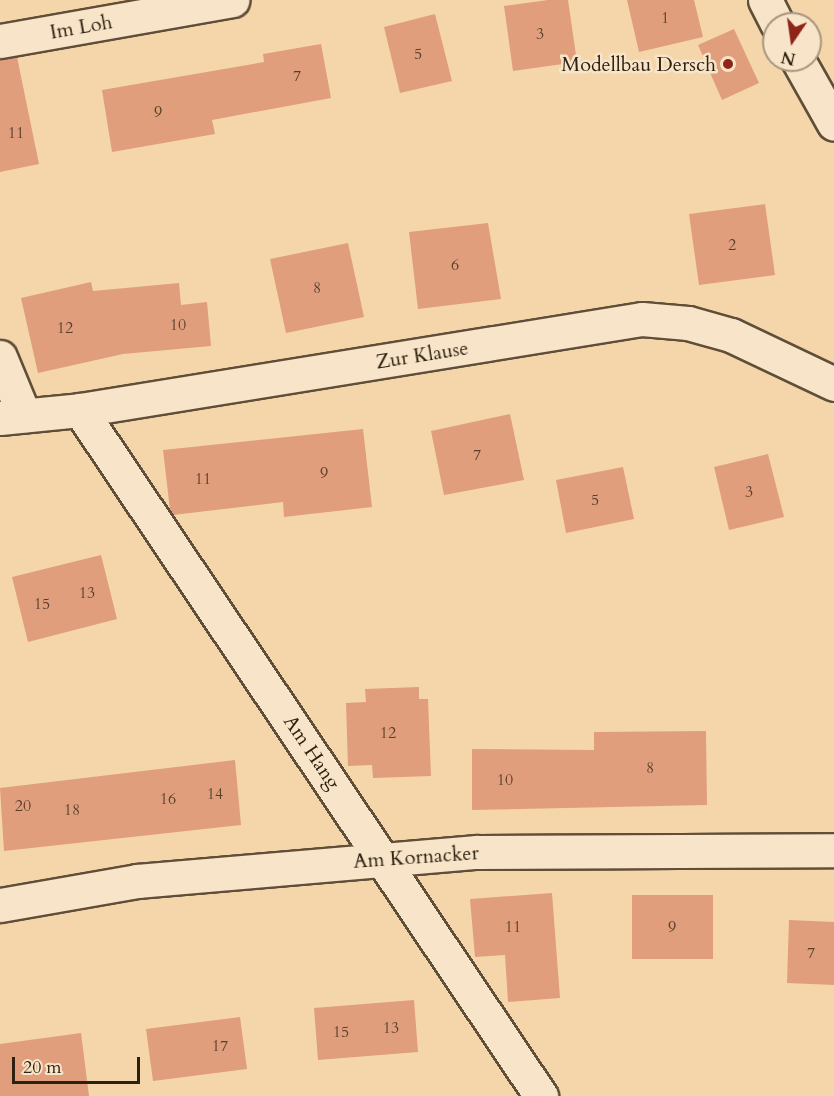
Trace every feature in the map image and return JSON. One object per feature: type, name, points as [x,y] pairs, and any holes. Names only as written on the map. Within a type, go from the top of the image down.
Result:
[{"type":"street","name":"Im Loh","points":[[0,41],[232,0]]},
{"type":"street","points":[[805,72],[834,124]]},
{"type":"street","name":"Zur Klause","points":[[12,416],[80,410],[642,319],[688,323],[731,335],[834,384]]},
{"type":"street","points":[[0,357],[12,416]]},
{"type":"street","name":"Am Hang","points":[[80,410],[385,859],[541,1096]]},
{"type":"street","name":"Am Kornacker","points":[[0,905],[137,881],[477,852],[834,850]]},
{"type":"building","points":[[548,0],[568,0],[577,62],[513,71],[504,6]]},
{"type":"building","points":[[627,0],[694,0],[703,37],[639,52]]},
{"type":"building","points":[[435,14],[452,81],[400,93],[384,27]]},
{"type":"building","name":"Modellbau Dersch","points":[[734,29],[759,83],[722,100],[698,45]]},
{"type":"building","points":[[321,44],[331,98],[212,120],[215,134],[112,152],[102,90],[264,62],[263,54]]},
{"type":"building","points":[[17,57],[39,164],[0,172],[0,59]]},
{"type":"building","points":[[765,204],[775,275],[699,285],[689,214]]},
{"type":"building","points":[[488,223],[501,299],[418,309],[409,232]]},
{"type":"building","points":[[348,243],[364,317],[286,333],[270,259]]},
{"type":"building","points":[[91,282],[93,291],[179,283],[181,305],[207,302],[211,346],[123,354],[38,373],[21,298]]},
{"type":"building","points":[[510,414],[524,480],[444,495],[431,431]]},
{"type":"building","points":[[363,429],[372,507],[284,517],[283,502],[173,515],[170,510],[163,450]]},
{"type":"building","points":[[768,454],[784,517],[729,530],[714,467]]},
{"type":"building","points":[[623,467],[634,519],[566,533],[556,480]]},
{"type":"building","points":[[101,555],[117,619],[28,642],[12,577]]},
{"type":"building","points":[[419,687],[419,699],[428,699],[431,776],[373,778],[372,765],[348,766],[346,703],[366,702],[365,689]]},
{"type":"building","points":[[706,731],[707,805],[472,810],[472,749],[594,750],[594,732]]},
{"type":"building","points":[[235,760],[241,825],[4,851],[0,788]]},
{"type":"building","points":[[552,893],[560,998],[508,1002],[505,955],[475,957],[470,899]]},
{"type":"building","points":[[632,895],[713,895],[713,959],[632,959]]},
{"type":"building","points":[[789,920],[834,922],[834,985],[787,983]]},
{"type":"building","points":[[414,1000],[418,1052],[318,1060],[314,1008]]},
{"type":"building","points":[[240,1017],[247,1069],[153,1081],[146,1029]]},
{"type":"building","points":[[81,1033],[89,1096],[0,1096],[0,1044]]},
{"type":"place","name":"Modellbau Dersch","points":[[728,64]]}]
